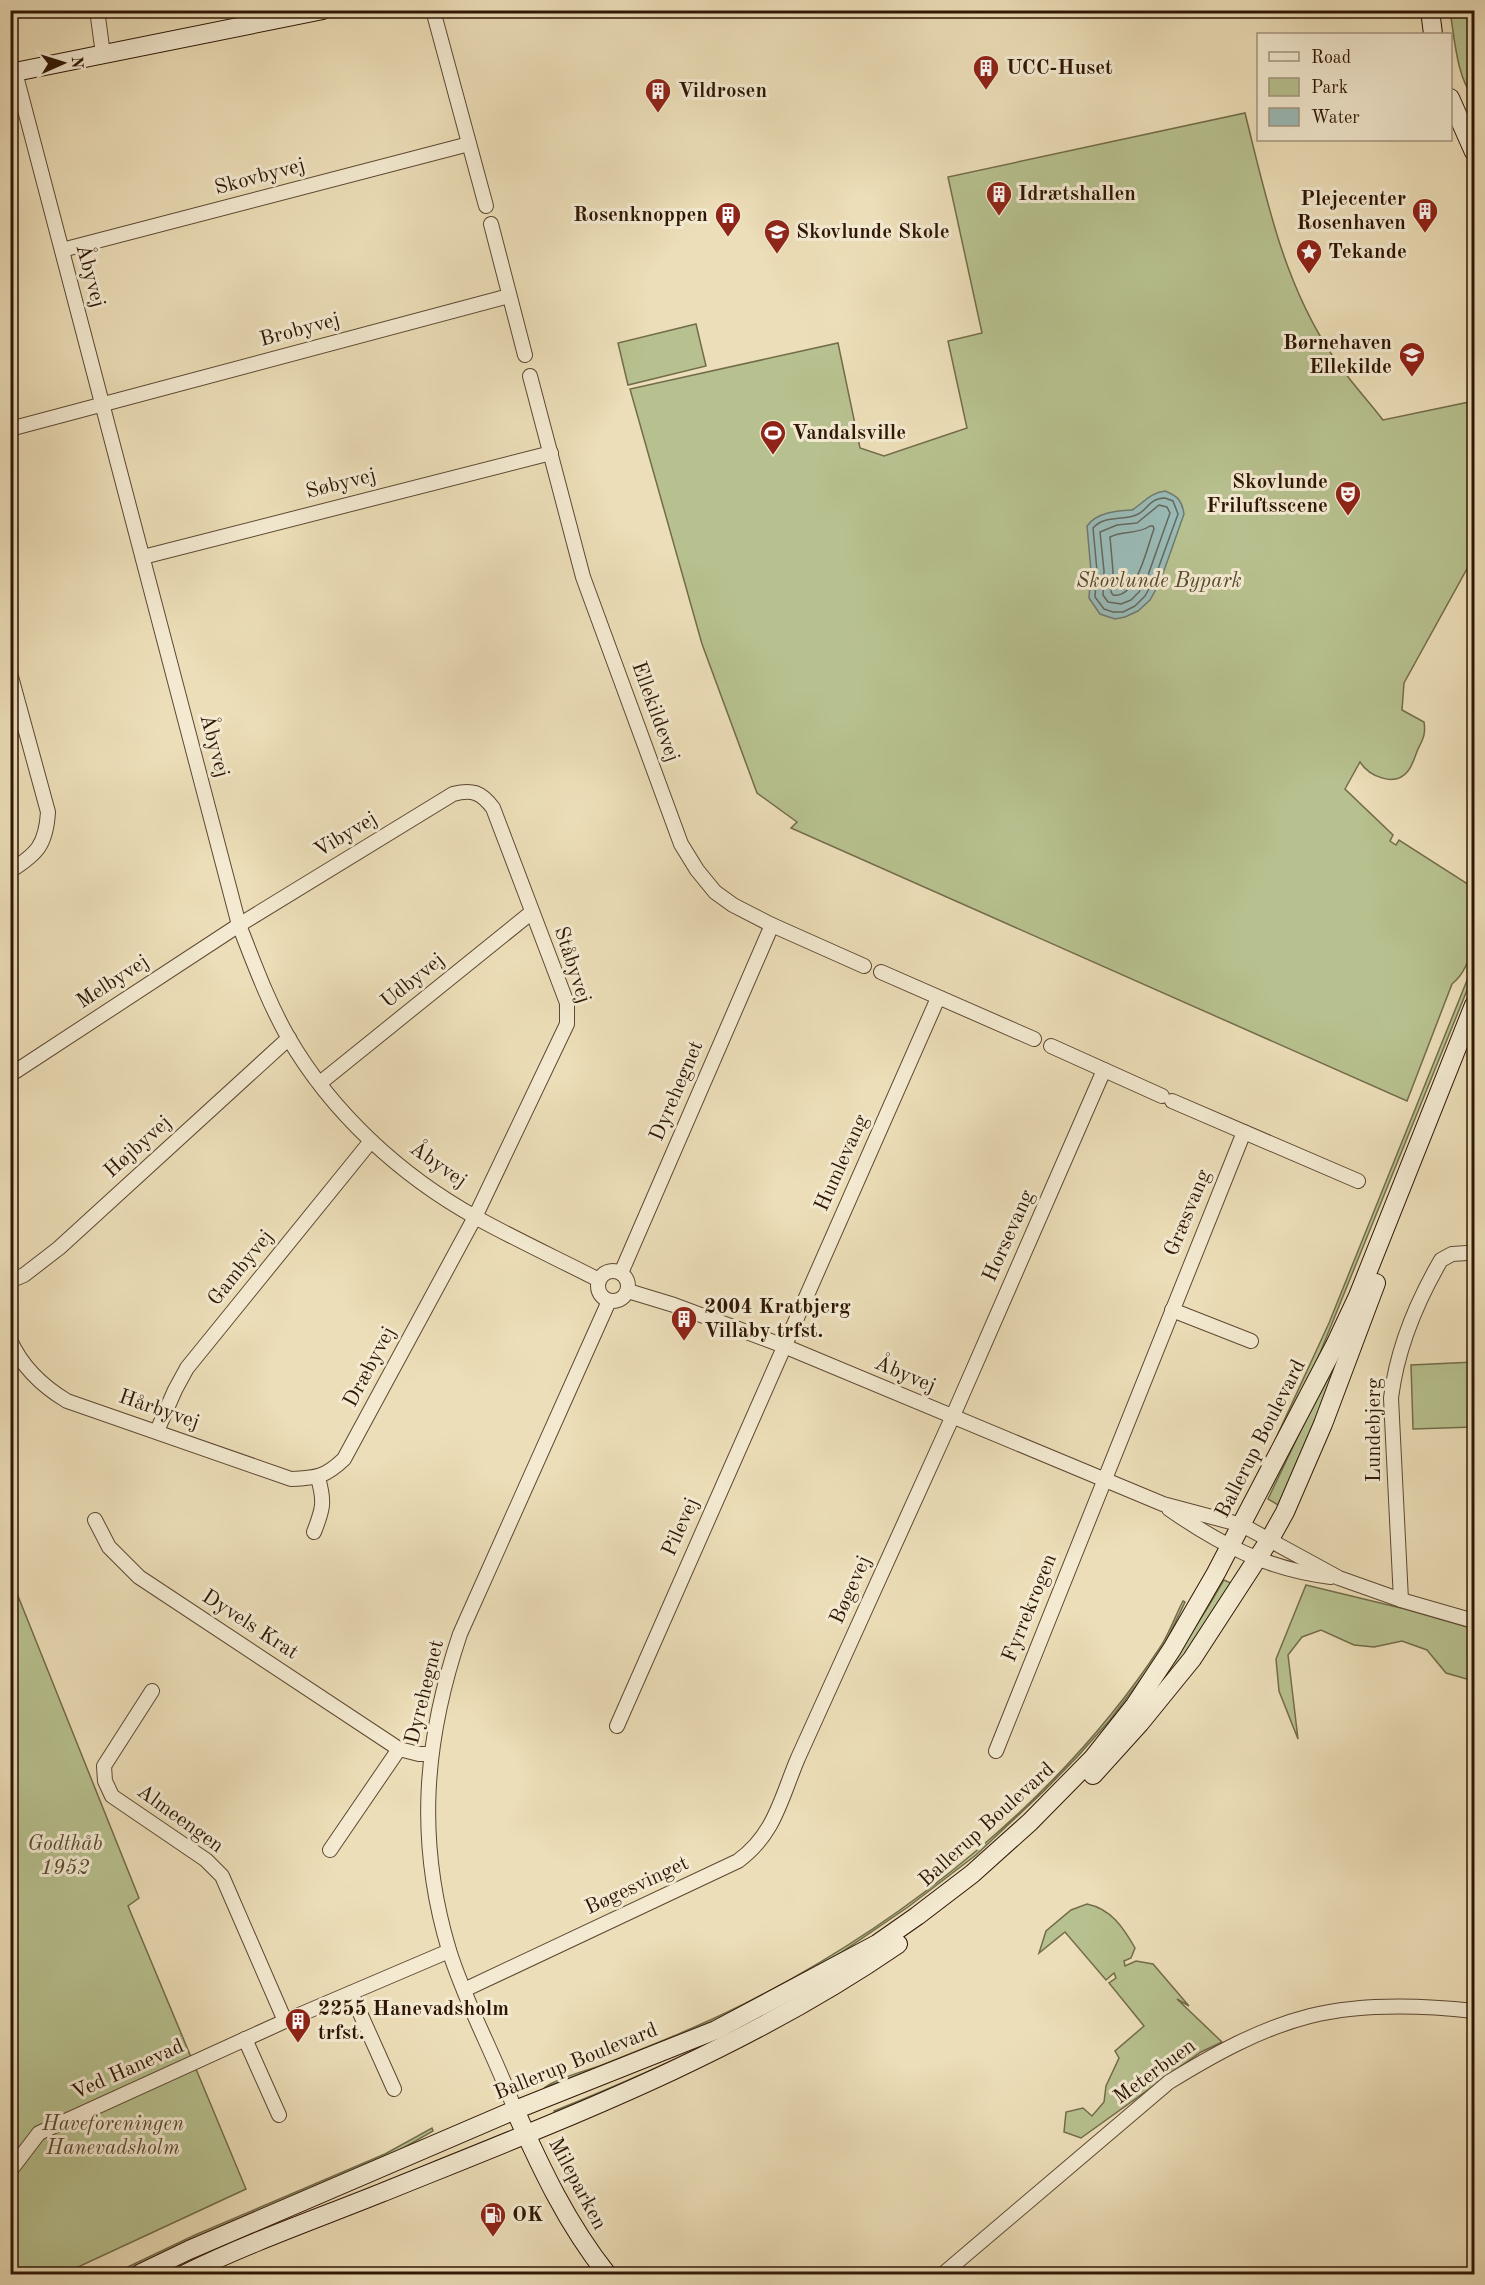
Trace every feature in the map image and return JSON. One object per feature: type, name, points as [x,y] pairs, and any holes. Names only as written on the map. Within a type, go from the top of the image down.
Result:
[{"type":"street","points":[[97,10],[103,54]]},
{"type":"street","points":[[13,72],[272,16],[323,10]]},
{"type":"street","points":[[1430,10],[1434,33]]},
{"type":"street","points":[[435,14],[486,206]]},
{"type":"street","name":"Åbyvej","points":[[13,72],[239,925],[262,986],[289,1038],[320,1083],[347,1117],[371,1141],[408,1173],[475,1217],[599,1280]]},
{"type":"street","points":[[1452,102],[1474,152]]},
{"type":"street","name":"Skovbyvej","points":[[62,250],[469,144]]},
{"type":"street","points":[[491,224],[525,355]]},
{"type":"street","name":"Brobyvej","points":[[10,429],[509,296]]},
{"type":"street","name":"Ellekildevej","points":[[530,376],[583,577],[681,844],[697,870],[715,892],[733,905],[864,966]]},
{"type":"street","name":"Søbyvej","points":[[143,557],[550,453]]},
{"type":"street","points":[[10,673],[16,718],[48,812],[47,830],[41,846],[30,859],[10,871]]},
{"type":"street","name":"Vibyvej","points":[[239,925],[453,794],[464,791],[477,792]]},
{"type":"street","name":"Ståbyvej","points":[[475,1217],[567,1024],[567,1003],[493,808],[485,797],[477,792]]},
{"type":"street","name":"Udbyvej","points":[[320,1083],[532,912]]},
{"type":"street","name":"Melbyvej","points":[[10,1075],[239,925]]},
{"type":"street","name":"Dyrehegnet","points":[[621,1273],[772,925]]},
{"type":"street","points":[[881,972],[1034,1039]]},
{"type":"street","name":"Humlevang","points":[[784,1346],[938,998]]},
{"type":"street","name":"Ballerup Boulevard","points":[[139,2274],[189,2250],[514,2110],[716,2030],[877,1944],[972,1874],[1030,1822],[1093,1758],[1135,1706],[1172,1649],[1230,1548],[1335,1346],[1358,1296],[1474,1005]]},
{"type":"street","name":"Ballerup Boulevard","points":[[185,2274],[526,2135],[724,2047],[801,2006],[868,1964],[979,1885],[1040,1830],[1140,1723],[1192,1659],[1257,1560],[1285,1512],[1323,1424],[1373,1290],[1474,1037]]},
{"type":"street","name":"Højbyvej","points":[[10,1281],[24,1275],[58,1248],[289,1038]]},
{"type":"street","points":[[1051,1046],[1167,1099],[1358,1181]]},
{"type":"street","name":"Horsevang","points":[[952,1418],[1104,1070]]},
{"type":"street","name":"Græsvang","points":[[1104,1480],[1244,1132]]},
{"type":"street","name":"Gambyvej","points":[[157,1431],[187,1368],[371,1141]]},
{"type":"street","name":"Dræbyvej","points":[[318,1478],[330,1472],[344,1460],[475,1217]]},
{"type":"street","name":"Lundebjerg","points":[[1401,1600],[1391,1398],[1395,1367],[1405,1334],[1441,1260],[1452,1254],[1467,1253]]},
{"type":"street","points":[[609,1271],[621,1273],[628,1281],[628,1291],[620,1299],[609,1301],[598,1290],[599,1280],[609,1271]]},
{"type":"street","name":"Åbyvej","points":[[628,1291],[674,1305],[784,1346],[952,1418],[1163,1504],[1242,1525]]},
{"type":"street","name":"Dyrehegnet","points":[[514,2110],[464,1990],[439,1912],[432,1873],[428,1794],[430,1754],[447,1673],[460,1634],[609,1301]]},
{"type":"street","points":[[1172,1310],[1251,1341]]},
{"type":"street","name":"Hårbyvej","points":[[10,1340],[28,1370],[48,1389],[67,1401],[291,1479],[318,1478]]},
{"type":"street","name":"Pilevej","points":[[618,1726],[784,1346]]},
{"type":"street","name":"Bøgevej","points":[[789,1780],[952,1418]]},
{"type":"street","points":[[314,1532],[323,1510],[323,1498],[318,1478]]},
{"type":"street","name":"Fyrrekrogen","points":[[996,1751],[1104,1480]]},
{"type":"street","name":"Åbyvej","points":[[1163,1504],[1205,1534],[1230,1548]]},
{"type":"street","name":"Dyvels Krat","points":[[95,1520],[109,1547],[139,1577],[399,1749],[430,1754]]},
{"type":"street","points":[[1242,1525],[1339,1578],[1401,1600],[1474,1621]]},
{"type":"street","points":[[1230,1548],[1257,1560],[1304,1574],[1339,1578]]},
{"type":"street","name":"Almeengen","points":[[152,1690],[104,1766],[105,1781],[112,1796],[206,1860],[222,1876],[285,2021]]},
{"type":"street","points":[[330,1850],[399,1749]]},
{"type":"street","name":"Bøgesvinget","points":[[464,1990],[738,1861],[753,1850],[765,1834],[779,1811],[789,1780]]},
{"type":"street","name":"Ved Hanevad","points":[[10,2171],[39,2133],[285,2021],[450,1951]]},
{"type":"street","points":[[351,1993],[394,2089]]},
{"type":"street","name":"Meterbuen","points":[[943,2274],[1169,2082],[1209,2057],[1260,2034],[1310,2016],[1364,2008],[1410,2006],[1474,2012]]},
{"type":"street","points":[[245,2040],[279,2115]]},
{"type":"street","name":"Mileparken","points":[[514,2110],[566,2217],[585,2247],[607,2274]]},
{"type":"green space","points":[[1450,11],[1463,11],[1464,17],[1474,20],[1474,97],[1468,90],[1460,69]]},
{"type":"green space","name":"Skovlunde Bypark","points":[[1245,113],[1269,207],[1288,268],[1315,327],[1350,380],[1383,420],[1474,401],[1474,556],[1404,683],[1402,710],[1424,722],[1424,736],[1411,766],[1403,776],[1396,779],[1382,778],[1369,772],[1360,762],[1345,789],[1393,835],[1390,841],[1396,845],[1399,840],[1469,885],[1474,874],[1474,933],[1468,962],[1452,984],[1407,1101],[791,828],[797,822],[757,793],[702,644],[630,389],[838,343],[860,448],[884,456],[967,428],[948,341],[982,333],[948,177]]},
{"type":"green space","points":[[696,324],[706,366],[628,385],[618,343]]},
{"type":"green space","points":[[1474,963],[1474,973],[1320,1353],[1302,1393],[1265,1462],[1329,1323]]},
{"type":"green space","points":[[1474,1015],[1302,1454],[1278,1505],[1268,1499],[1332,1365]]},
{"type":"green space","points":[[1474,1362],[1474,1427],[1413,1429],[1411,1365]]},
{"type":"green space","name":"Haveforeningen Hanevadsholm","points":[[10,1576],[139,1898],[128,1906],[246,2189],[63,2274],[11,2274]]},
{"type":"green space","points":[[1224,1580],[1233,1584],[1192,1646],[1148,1705],[1100,1762],[1049,1815],[995,1865],[877,1954],[783,2011],[687,2058],[556,2115],[554,2111],[696,2050],[765,2015],[832,1977],[891,1939],[948,1897],[1002,1852],[1054,1803],[1101,1752],[1146,1697],[1187,1640]]},
{"type":"green space","points":[[1306,1585],[1405,1609],[1474,1629],[1474,1678],[1470,1680],[1446,1673],[1427,1650],[1402,1641],[1374,1647],[1354,1645],[1321,1630],[1302,1637],[1288,1655],[1298,1739],[1279,1691],[1276,1659]]},
{"type":"green space","points":[[1183,1601],[1185,1602],[1160,1654],[1109,1721],[1078,1756],[976,1855],[908,1907],[836,1956],[704,2027],[544,2088],[563,2078],[674,2036],[744,2004],[804,1972],[921,1895],[976,1851],[1028,1804],[1077,1754],[1121,1701],[1161,1646]]},
{"type":"green space","points":[[1087,1904],[1103,1910],[1116,1920],[1135,1948],[1131,1958],[1124,1961],[1125,1966],[1136,1961],[1153,1964],[1189,2006],[1177,1999],[1222,2042],[1201,2052],[1081,2138],[1064,2132],[1066,2112],[1083,2108],[1092,2116],[1104,2102],[1106,2086],[1119,2058],[1115,2051],[1144,2026],[1109,1983],[1116,1978],[1114,1973],[1106,1980],[1065,1932],[1039,1953],[1046,1931],[1071,1910]]},
{"type":"green space","points":[[432,2128],[433,2131],[398,2151],[120,2274],[113,2274],[195,2235],[385,2154]]},
{"type":"water","points":[[1165,491],[1179,499],[1184,514],[1160,582],[1150,600],[1138,611],[1115,619],[1100,614],[1089,598],[1091,571],[1087,526],[1101,515],[1132,510],[1151,496]]},
{"type":"place","name":"UCC-Huset","points":[[986,91]]},
{"type":"place","name":"Vildrosen","points":[[658,114]]},
{"type":"place","name":"Idrætshallen","points":[[999,217]]},
{"type":"place","name":"Plejecenter Rosenhaven","points":[[1425,234]]},
{"type":"place","name":"Rosenknoppen","points":[[728,238]]},
{"type":"place","name":"Skovlunde Skole","points":[[777,255]]},
{"type":"place","name":"Tekande","points":[[1309,275]]},
{"type":"place","name":"Børnehaven Ellekilde","points":[[1412,378]]},
{"type":"place","name":"Vandalsville","points":[[773,456]]},
{"type":"place","name":"Skovlunde Friluftsscene","points":[[1348,517]]},
{"type":"place","name":"2004 Kratbjerg Villaby trfst.","points":[[684,1342]]},
{"type":"place","name":"2255 Hanevadsholm trfst.","points":[[298,2044]]},
{"type":"place","name":"OK","points":[[493,2238]]},
{"type":"park label","name":"Godthåb 1952","points":[[65,1856]]}]
